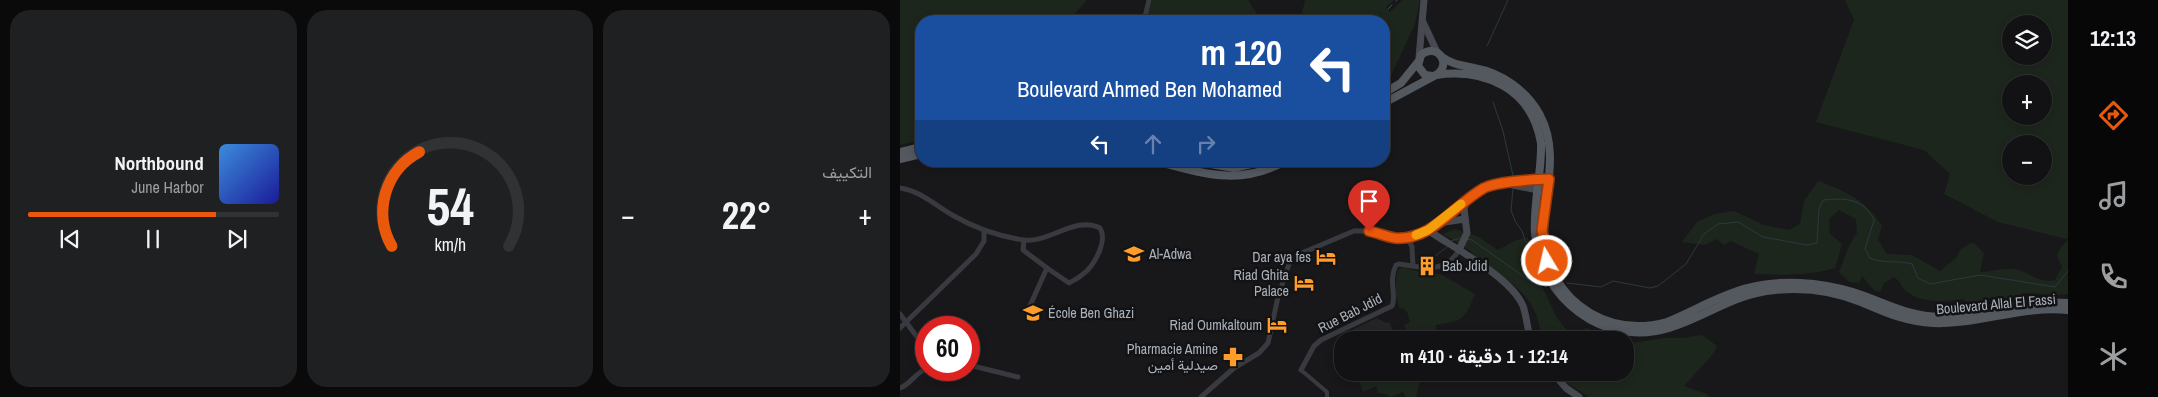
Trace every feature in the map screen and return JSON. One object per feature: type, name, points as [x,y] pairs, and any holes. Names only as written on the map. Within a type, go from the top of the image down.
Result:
[{"type":"main road","points":[[1422,19],[1440,54],[1443,68],[1434,75],[1422,72],[1419,60],[1422,19],[1424,0]]},
{"type":"main road","points":[[1390,89],[1401,83],[1427,51],[1440,54]]},
{"type":"main road","name":"Boulevard Allal El Fassi","points":[[1440,54],[1454,64],[1496,74],[1512,83],[1526,96],[1540,115],[1549,142],[1549,179],[1542,230],[1547,261],[1562,290],[1573,301],[1596,316],[1643,330]]},
{"type":"main road","name":"Boulevard Allal El Fassi","points":[[1390,100],[1434,75],[1452,73],[1473,74],[1493,80],[1515,94],[1528,109],[1540,133],[1542,155],[1535,232],[1539,256],[1554,288],[1572,308],[1594,322],[1621,330],[1670,328],[1748,288],[1785,283],[1834,288],[1854,293],[1905,312],[1929,316],[1955,315],[2036,304],[2068,303]]},
{"type":"main road","points":[[900,157],[915,150]]},
{"type":"main road","points":[[900,157],[915,155]]},
{"type":"main road","points":[[1181,167],[1210,174],[1236,177],[1261,172],[1272,167]]},
{"type":"main road","points":[[1529,331],[1522,304],[1515,293],[1458,247],[1444,241],[1428,230],[1486,187],[1549,179]]},
{"type":"main road","points":[[1506,184],[1547,192]]},
{"type":"main road","name":"Rue Bab Jdid","points":[[1458,247],[1467,232],[1464,209],[1467,200]]},
{"type":"main road","points":[[1438,223],[1465,219]]},
{"type":"main road","name":"Boulevard Allal El Fassi","points":[[1716,304],[1750,294],[1800,289],[1844,296],[1893,316],[1933,323],[2045,310],[2068,310]]},
{"type":"main road","points":[[1560,381],[1579,397]]},
{"type":"street","points":[[1145,15],[1149,0]]},
{"type":"street","points":[[900,188],[920,194],[939,208],[984,231],[1024,240],[1035,240],[1088,225],[1100,228],[1103,237],[1102,244],[1083,274],[1069,283],[1023,250],[1024,240]]},
{"type":"street","points":[[1201,397],[1241,363],[1259,353],[1268,343],[1278,297],[1289,264],[1297,255],[1354,231],[1369,231],[1395,238],[1408,237],[1428,230]]},
{"type":"street","points":[[900,328],[976,254],[984,241],[984,231]]},
{"type":"street","points":[[1408,237],[1412,247],[1413,266]]},
{"type":"street","name":"Rue Bab Jdid","points":[[1327,397],[1327,392],[1301,370],[1314,346],[1321,340],[1392,306],[1394,302],[1392,276],[1395,267],[1399,264],[1440,268],[1449,263],[1458,247]]},
{"type":"street","points":[[1028,310],[1048,268]]},
{"type":"street","points":[[900,314],[915,334]]},
{"type":"street","points":[[980,368],[1018,377]]},
{"type":"street","points":[[900,388],[904,387],[915,376]]},
{"type":"shaded area","points":[[900,0],[1087,0],[1073,15],[915,15],[915,141],[900,145]]},
{"type":"shaded area","points":[[1152,0],[1248,0],[1257,15],[1147,15]]},
{"type":"shaded area","points":[[1305,0],[1394,0],[1386,7],[1390,12],[1403,0],[1420,0],[1415,24],[1390,77],[1390,15],[1299,15],[1302,13]]},
{"type":"shaded area","points":[[1845,0],[2068,0],[2068,237],[2066,239],[1998,222],[1944,194],[1950,174],[1924,150],[1816,122],[1854,20]]},
{"type":"shaded area","points":[[1818,181],[1846,193],[1869,209],[1882,226],[1878,240],[1887,254],[1912,255],[1940,271],[1956,258],[1961,249],[1973,242],[1984,253],[1980,272],[2013,269],[2038,279],[2055,280],[2062,267],[2057,255],[2061,247],[2068,240],[2068,294],[2023,293],[2018,299],[1992,297],[1971,305],[1963,299],[1942,301],[1927,300],[1913,296],[1894,277],[1884,283],[1880,292],[1874,290],[1862,276],[1859,283],[1849,282],[1839,272],[1849,246],[1857,233],[1856,219],[1839,210],[1829,219],[1830,234],[1842,244],[1835,268],[1825,271],[1775,275],[1754,274],[1759,254],[1731,241],[1724,245],[1717,239],[1705,245],[1682,242],[1697,222],[1714,214],[1734,211],[1764,225],[1789,230],[1800,224],[1804,201]]},
{"type":"shaded area","points":[[1455,229],[1477,236],[1498,250],[1514,241],[1528,237],[1532,265],[1557,318],[1568,331],[1540,331],[1531,305],[1517,288],[1469,250],[1443,234]]},
{"type":"shaded area","points":[[1403,267],[1427,274],[1427,271],[1442,275],[1475,294],[1462,318],[1453,322],[1436,325],[1435,331],[1406,331],[1404,325],[1410,322],[1407,312],[1403,308],[1400,309],[1396,294],[1398,270]]},
{"type":"shaded area","points":[[1377,318],[1386,323],[1389,322],[1394,331],[1350,331]]},
{"type":"shaded area","points":[[1587,328],[1592,331],[1578,331]]},
{"type":"shaded area","points":[[1702,335],[1717,346],[1712,355],[1684,386],[1707,394],[1709,397],[1589,397],[1566,381],[1634,381],[1634,343],[1664,338]]},
{"type":"shaded area","points":[[1359,381],[1420,381],[1416,397],[1406,397],[1403,392],[1391,397],[1378,393],[1376,386],[1363,392]]},
{"type":"waterway","points":[[1487,46],[1508,0]]},
{"type":"waterway","points":[[1493,102],[1503,131],[1514,180]]},
{"type":"waterway","points":[[1513,189],[1511,210],[1515,221],[1522,231],[1533,263],[1533,282]]},
{"type":"waterway","points":[[1567,283],[1601,287],[1613,281],[1650,288],[1658,286],[1686,264],[1704,234],[1718,224],[1738,222],[1763,237],[1807,245],[1817,243],[1819,209],[1823,200],[1839,199],[1859,203],[1865,207],[1874,220],[1865,249],[1870,258],[1880,261],[1912,264],[1918,278],[1930,284],[1980,275],[2055,287],[2068,271]]},
{"type":"waterway","points":[[1451,241],[1461,238]]},
{"type":"waterway","points":[[1467,239],[1472,240],[1533,283]]},
{"type":"waterway","points":[[1419,255],[1431,259],[1447,247]]},
{"type":"railway","points":[[1388,9],[1397,0]]},
{"type":"slow traffic","points":[[1416,235],[1437,224],[1461,204]]},
{"type":"place","name":"Al-Adwa","points":[[1134,254]]},
{"type":"place","name":"Dar aya fes","points":[[1326,257]]},
{"type":"place","name":"Bab Jdid","points":[[1427,266]]},
{"type":"place","name":"Riad Ghita Palace","points":[[1304,283]]},
{"type":"place","name":"École Ben Ghazi","points":[[1033,313]]},
{"type":"place","name":"Riad Oumkaltoum","points":[[1277,325]]},
{"type":"place","name":"Pharmacie Amine صيدلية أمين","points":[[1233,357]]},
{"type":"route","points":[[1369,231],[1395,238],[1419,235],[1437,224],[1486,187],[1549,179],[1542,230],[1547,261]]}]
